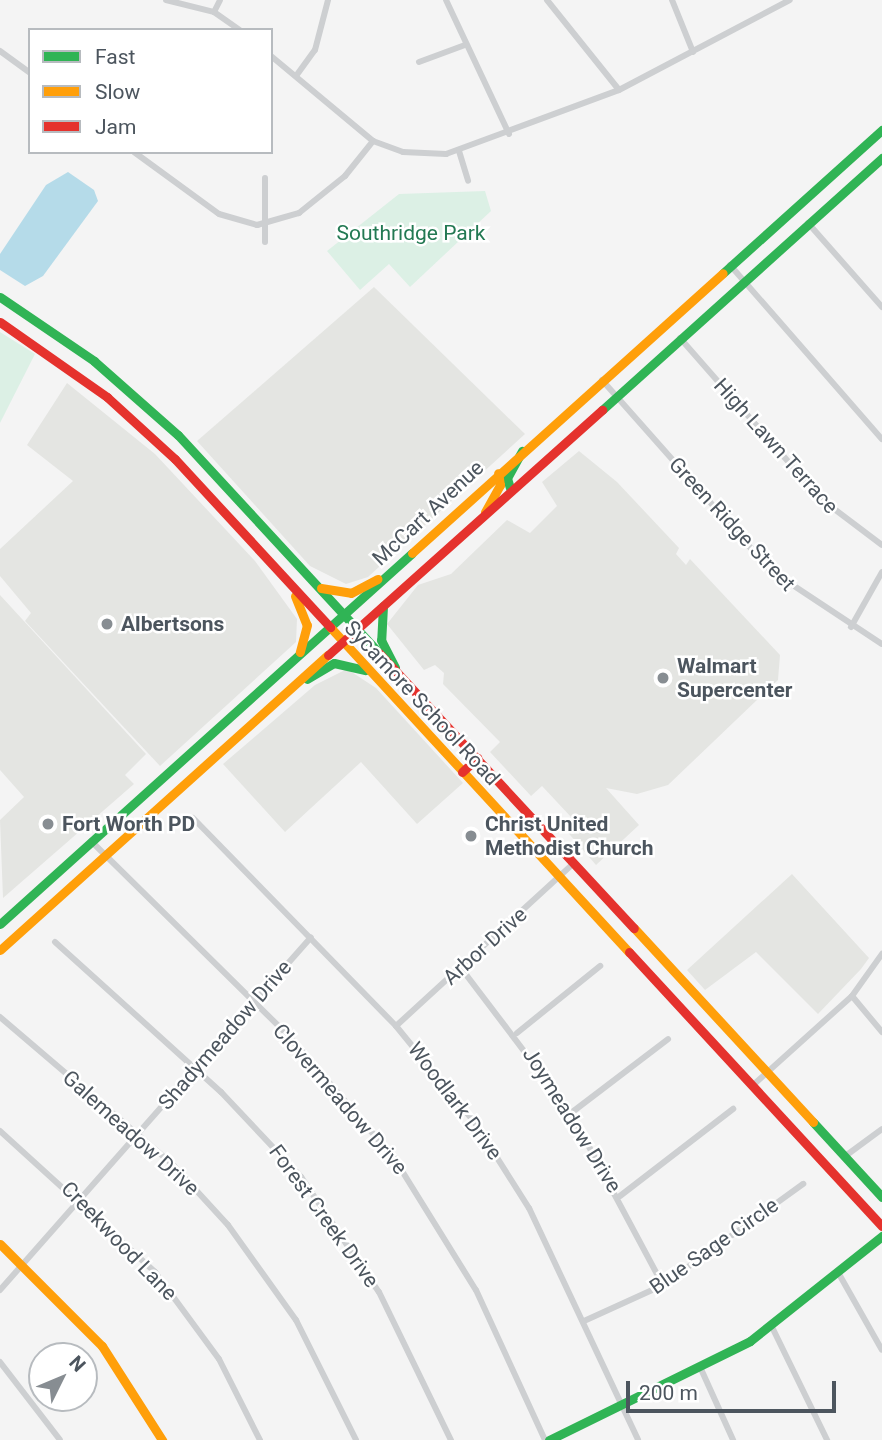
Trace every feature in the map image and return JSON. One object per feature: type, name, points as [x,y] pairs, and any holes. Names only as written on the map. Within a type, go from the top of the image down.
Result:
[{"type":"main road","name":"McCart Avenue","points":[[0,924],[522,451],[882,130]]},
{"type":"main road","name":"McCart Avenue","points":[[0,950],[742,280],[882,158]]},
{"type":"main road","name":"Sycamore School Road","points":[[0,298],[94,361],[159,416],[882,1197]]},
{"type":"main road","name":"Sycamore School Road","points":[[0,322],[82,377],[154,438],[882,1226]]},
{"type":"main road","points":[[82,377],[94,361]]},
{"type":"main road","points":[[511,489],[507,478],[522,451]]},
{"type":"main road","points":[[484,514],[500,485],[498,473]]},
{"type":"main road","points":[[226,514],[240,502]]},
{"type":"main road","points":[[320,588],[351,593],[390,572]]},
{"type":"main road","points":[[288,582],[305,614],[298,656]]},
{"type":"main road","points":[[384,605],[381,640],[399,676]]},
{"type":"main road","points":[[287,690],[334,663],[369,672]]},
{"type":"main road","points":[[215,731],[228,744]]},
{"type":"main road","points":[[462,772],[477,758]]},
{"type":"main road","points":[[642,967],[656,954]]},
{"type":"main road","points":[[547,1440],[701,1369],[772,1327],[839,1275],[882,1236]]},
{"type":"main road","points":[[0,1244],[24,1264],[103,1346],[162,1440]]},
{"type":"street","points":[[166,0],[214,12],[237,28]]},
{"type":"street","points":[[214,12],[220,0]]},
{"type":"street","points":[[296,76],[315,50],[328,0]]},
{"type":"street","points":[[446,0],[509,134]]},
{"type":"street","points":[[547,0],[619,90]]},
{"type":"street","points":[[672,0],[693,52]]},
{"type":"street","points":[[772,0],[777,8]]},
{"type":"street","points":[[273,57],[373,141],[419,155],[459,151],[619,90],[790,0]]},
{"type":"street","points":[[419,62],[465,45]]},
{"type":"street","points":[[0,51],[28,72]]},
{"type":"street","points":[[137,154],[219,214],[265,225],[299,213],[330,190],[373,141]]},
{"type":"street","points":[[459,151],[468,181]]},
{"type":"street","points":[[264,178],[265,242]]},
{"type":"street","points":[[808,223],[882,307]]},
{"type":"street","points":[[730,265],[882,439]]},
{"type":"street","name":"High Lawn Terrace","points":[[679,337],[821,499],[882,545]]},
{"type":"street","name":"Green Ridge Street","points":[[602,380],[770,570],[851,627],[882,644]]},
{"type":"street","points":[[851,627],[882,572]]},
{"type":"street","name":"Woodlark Drive","points":[[192,818],[396,1026],[514,1181],[584,1321],[638,1440]]},
{"type":"street","name":"Clovermeadow Drive","points":[[91,841],[325,1075],[413,1185],[476,1290],[547,1440]]},
{"type":"street","name":"Arbor Drive","points":[[396,1026],[573,864]]},
{"type":"street","name":"Shadymeadow Drive","points":[[0,1290],[311,937]]},
{"type":"street","name":"Forest Creek Drive","points":[[55,942],[270,1139],[350,1244],[451,1440]]},
{"type":"street","points":[[752,1086],[852,996],[882,954]]},
{"type":"street","points":[[517,1034],[600,966]]},
{"type":"street","name":"Joymeadow Drive","points":[[461,968],[517,1034],[571,1113],[620,1196],[663,1285]]},
{"type":"street","points":[[852,996],[882,1032]]},
{"type":"street","name":"Galemeadow Drive","points":[[0,1017],[138,1133],[208,1202],[280,1294],[356,1440]]},
{"type":"street","points":[[571,1113],[668,1040]]},
{"type":"street","points":[[620,1196],[733,1109]]},
{"type":"street","points":[[844,1157],[882,1129]]},
{"type":"street","name":"Creekwood Lane","points":[[0,1131],[81,1198],[191,1317],[260,1440]]},
{"type":"street","name":"Blue Sage Circle","points":[[584,1321],[663,1285],[803,1184]]},
{"type":"street","points":[[839,1275],[882,1349]]},
{"type":"street","points":[[772,1327],[827,1440]]},
{"type":"street","points":[[0,1362],[60,1440]]},
{"type":"street","points":[[701,1369],[733,1440]]},
{"type":"shaded area","points":[[374,287],[525,434],[368,577],[346,584],[310,566],[197,441]]},
{"type":"shaded area","points":[[67,383],[155,454],[255,561],[297,619],[296,642],[160,766],[25,621],[31,613],[0,576],[0,549],[73,481],[27,445]]},
{"type":"shaded area","points":[[579,451],[617,482],[679,548],[676,554],[686,565],[690,559],[780,655],[778,680],[668,785],[637,794],[606,788],[639,825],[596,865],[564,828],[571,817],[542,786],[531,796],[490,752],[500,742],[443,684],[444,673],[435,665],[424,670],[387,624],[418,585],[451,574],[507,520],[530,533],[557,506],[542,482]]},
{"type":"shaded area","points":[[0,595],[146,754],[125,775],[134,784],[3,898],[0,820],[24,797],[0,770]]},
{"type":"shaded area","points":[[347,669],[376,688],[463,783],[417,824],[361,762],[285,832],[223,764],[315,685]]},
{"type":"shaded area","points":[[792,874],[869,958],[861,969],[818,1014],[756,952],[705,990],[687,970]]},
{"type":"green space","name":"Southridge Park","points":[[485,191],[491,211],[410,287],[389,264],[360,290],[327,251],[399,194]]},
{"type":"green space","points":[[0,332],[35,354],[0,423]]},
{"type":"water","points":[[68,172],[94,190],[98,201],[43,276],[25,286],[0,270],[0,254],[46,185]]},
{"type":"traffic: fast","points":[[723,273],[882,130]]},
{"type":"traffic: fast","points":[[602,410],[882,158]]},
{"type":"traffic: fast","points":[[0,297],[94,361],[178,435],[379,653]]},
{"type":"traffic: fast","points":[[510,488],[507,478],[522,451]]},
{"type":"traffic: fast","points":[[0,924],[412,553]]},
{"type":"traffic: fast","points":[[383,606],[381,640],[395,668]]},
{"type":"traffic: fast","points":[[307,679],[334,663],[365,670]]},
{"type":"traffic: fast","points":[[813,1122],[882,1197]]},
{"type":"traffic: fast","points":[[549,1440],[750,1341],[882,1236]]},
{"type":"traffic: slow","points":[[412,553],[723,273]]},
{"type":"traffic: slow","points":[[485,512],[500,485],[498,473]]},
{"type":"traffic: slow","points":[[321,588],[351,593],[377,579]]},
{"type":"traffic: slow","points":[[295,596],[307,625],[300,652]]},
{"type":"traffic: slow","points":[[330,627],[629,952]]},
{"type":"traffic: slow","points":[[0,950],[328,655]]},
{"type":"traffic: slow","points":[[634,928],[813,1122]]},
{"type":"traffic: slow","points":[[0,1244],[102,1346],[162,1440]]},
{"type":"traffic: jam","points":[[0,322],[107,397],[175,459],[330,627]]},
{"type":"traffic: jam","points":[[328,655],[602,410]]},
{"type":"traffic: jam","points":[[379,653],[634,928]]},
{"type":"traffic: jam","points":[[462,772],[477,758]]},
{"type":"traffic: jam","points":[[629,952],[882,1226]]},
{"type":"place","name":"Albertsons","points":[[107,624]]},
{"type":"place","name":"Walmart Supercenter","points":[[663,678]]},
{"type":"place","name":"Fort Worth PD","points":[[48,824]]},
{"type":"place","name":"Christ United Methodist Church","points":[[471,836]]}]
